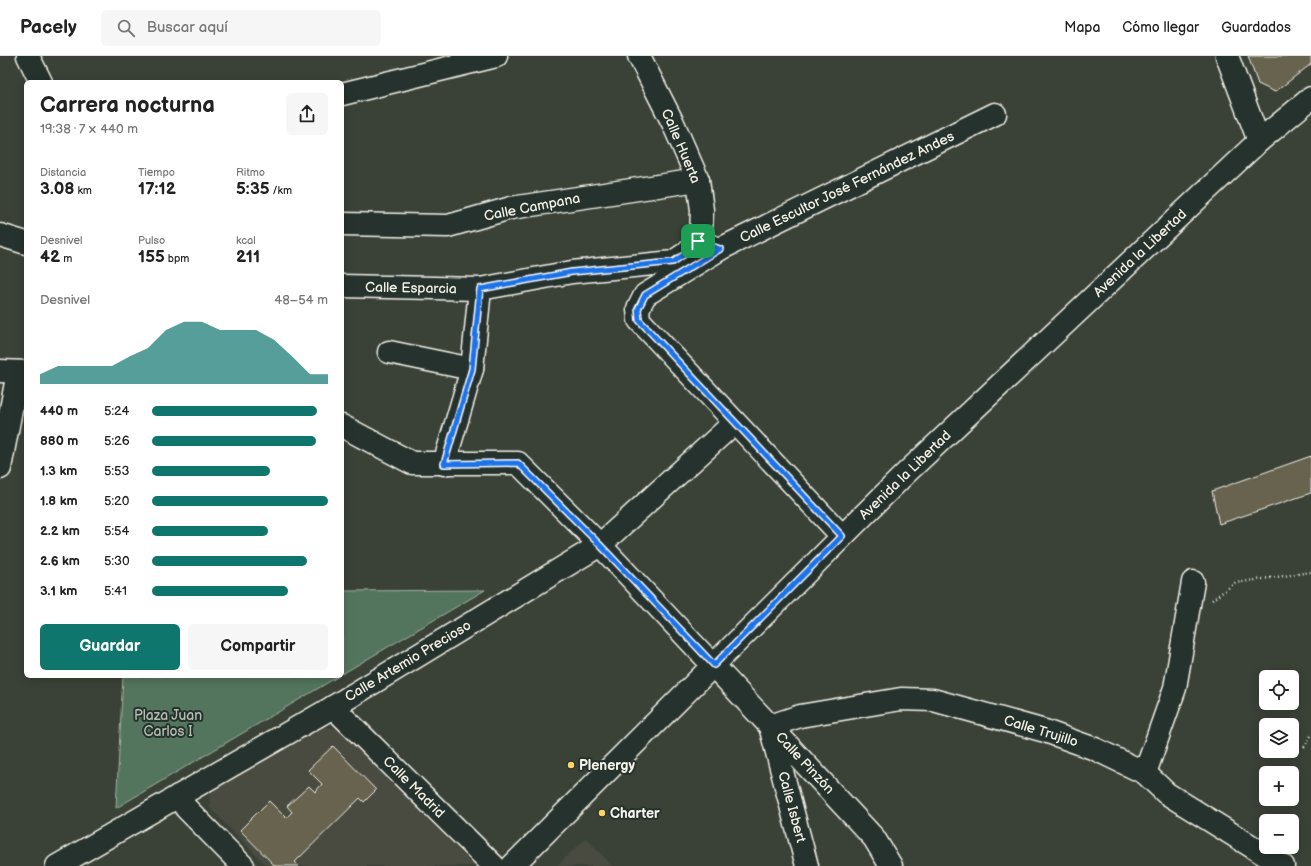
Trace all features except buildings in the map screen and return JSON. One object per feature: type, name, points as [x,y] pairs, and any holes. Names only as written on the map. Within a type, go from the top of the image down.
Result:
[{"type":"street","points":[[28,56],[40,80]]},
{"type":"street","points":[[344,94],[496,56]]},
{"type":"street","name":"Calle Huerta","points":[[639,56],[673,123],[698,180],[702,210],[700,235],[698,241]]},
{"type":"street","points":[[1227,56],[1259,141]]},
{"type":"street","name":"Avenida la Libertad","points":[[512,866],[842,536],[1259,141],[1311,98]]},
{"type":"street","name":"Calle Escultor José Fernández Andes","points":[[842,536],[734,423],[639,320],[638,309],[645,295],[720,249],[995,114]]},
{"type":"street","name":"Calle Campana","points":[[344,224],[448,226],[511,208],[698,180]]},
{"type":"street","points":[[0,235],[24,242]]},
{"type":"street","points":[[444,464],[472,369],[480,289],[572,272],[673,262],[694,248],[698,241],[720,249]]},
{"type":"street","name":"Calle Esparcia","points":[[344,286],[480,289]]},
{"type":"street","points":[[389,352],[472,369]]},
{"type":"street","points":[[0,468],[15,372]]},
{"type":"street","name":"Calle Artemio Precioso","points":[[57,866],[333,707],[600,545],[734,423]]},
{"type":"street","name":"Calle Pinzón","points":[[344,427],[412,463],[518,463],[600,545],[714,665],[874,838],[891,866]]},
{"type":"street","points":[[1145,773],[1175,688],[1193,582]]},
{"type":"street","name":"Calle Trujillo","points":[[770,726],[800,716],[849,706],[901,699],[933,700],[1045,730],[1095,748],[1145,773],[1166,793],[1283,866]]},
{"type":"street","name":"Calle Madrid","points":[[333,707],[494,866]]},
{"type":"street","name":"Calle Isbert","points":[[770,726],[807,866]]},
{"type":"street","points":[[178,796],[186,808],[243,866]]},
{"type":"path","points":[[1209,602],[1235,583],[1311,572]]},
{"type":"path","points":[[1304,747],[1311,736]]},
{"type":"shaded area","points":[[323,726],[343,731],[474,866],[267,866],[210,808],[209,792]]},
{"type":"shaded area","points":[[586,838],[612,866],[557,866]]},
{"type":"green space","points":[[485,590],[344,673],[344,591]]},
{"type":"green space","name":"Plaza Juan Carlos I","points":[[123,678],[336,678],[116,808]]},
{"type":"place","name":"Plenergy","points":[[571,765]]},
{"type":"place","name":"Charter","points":[[602,813]]},
{"type":"route","points":[[698,241],[720,249],[694,266],[670,278],[645,295],[638,309],[639,320],[734,423],[842,536],[714,665],[600,545],[518,463],[444,464],[472,369],[480,289],[572,272],[639,267],[673,262],[694,248],[698,241]]}]
